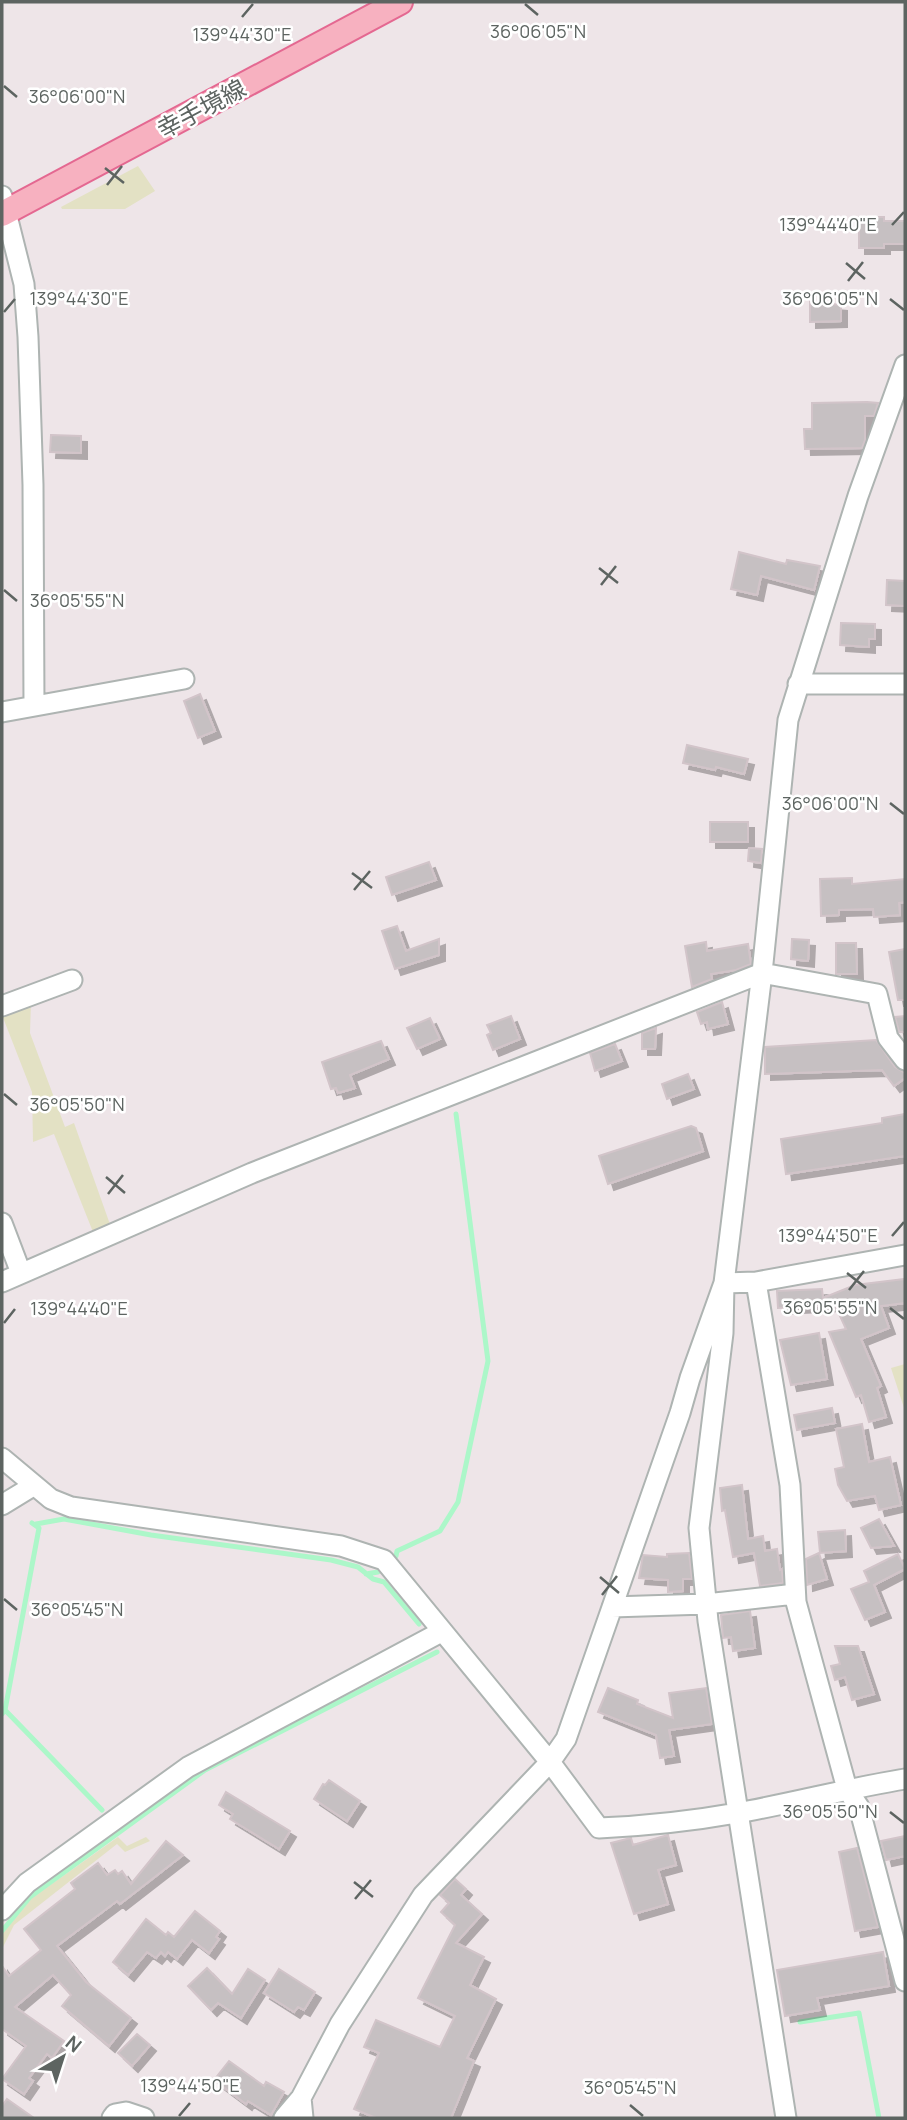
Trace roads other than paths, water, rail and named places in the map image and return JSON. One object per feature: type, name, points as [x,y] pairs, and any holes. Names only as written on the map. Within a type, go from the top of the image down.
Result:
[{"type":"main road","name":"幸手境線","points":[[3,207],[400,2]]},
{"type":"street","points":[[3,207],[24,284],[28,337],[33,485],[34,706]]},
{"type":"street","points":[[786,2118],[706,1604],[699,1528],[723,1333],[724,1283],[762,973],[788,720],[858,496],[905,365]]},
{"type":"street","points":[[2,712],[184,679]]},
{"type":"street","points":[[798,684],[905,684]]},
{"type":"street","points":[[2,1282],[252,1173],[762,973],[877,994],[888,1038],[905,1060]]},
{"type":"street","points":[[2,1006],[72,980]]},
{"type":"street","points":[[2,1223],[21,1273]]},
{"type":"street","points":[[724,1283],[756,1282],[905,1255]]},
{"type":"street","points":[[756,1282],[790,1485],[795,1594],[847,1788],[859,1807],[905,1981]]},
{"type":"street","points":[[284,2118],[301,2098],[340,2024],[423,1895],[550,1762],[566,1739],[724,1283]]},
{"type":"street","points":[[2,1458],[51,1499],[71,1507],[341,1546],[384,1560],[550,1762],[599,1828],[643,1826],[738,1813],[847,1788],[905,1779]]},
{"type":"street","points":[[2,1505],[33,1486]]},
{"type":"street","points":[[612,1607],[706,1604],[795,1594]]},
{"type":"street","points":[[2,1910],[27,1883],[188,1767],[442,1632]]},
{"type":"street","points":[[301,2098],[303,2118]]},
{"type":"street","points":[[112,2118],[115,2114],[126,2112],[144,2118]]},
{"type":"waterway","points":[[396,1556],[397,1551],[440,1531],[458,1502],[488,1361],[456,1114]]},
{"type":"waterway","points":[[36,1524],[64,1519],[151,1535],[331,1560],[358,1567],[373,1579],[384,1582],[419,1624]]},
{"type":"waterway","points":[[2,1714],[5,1710],[39,1528],[32,1523]]},
{"type":"waterway","points":[[366,1574],[378,1572]]},
{"type":"waterway","points":[[2,1931],[30,1897],[205,1770],[437,1652]]},
{"type":"waterway","points":[[5,1710],[102,1810]]},
{"type":"waterway","points":[[800,2022],[859,2013],[879,2118]]}]
